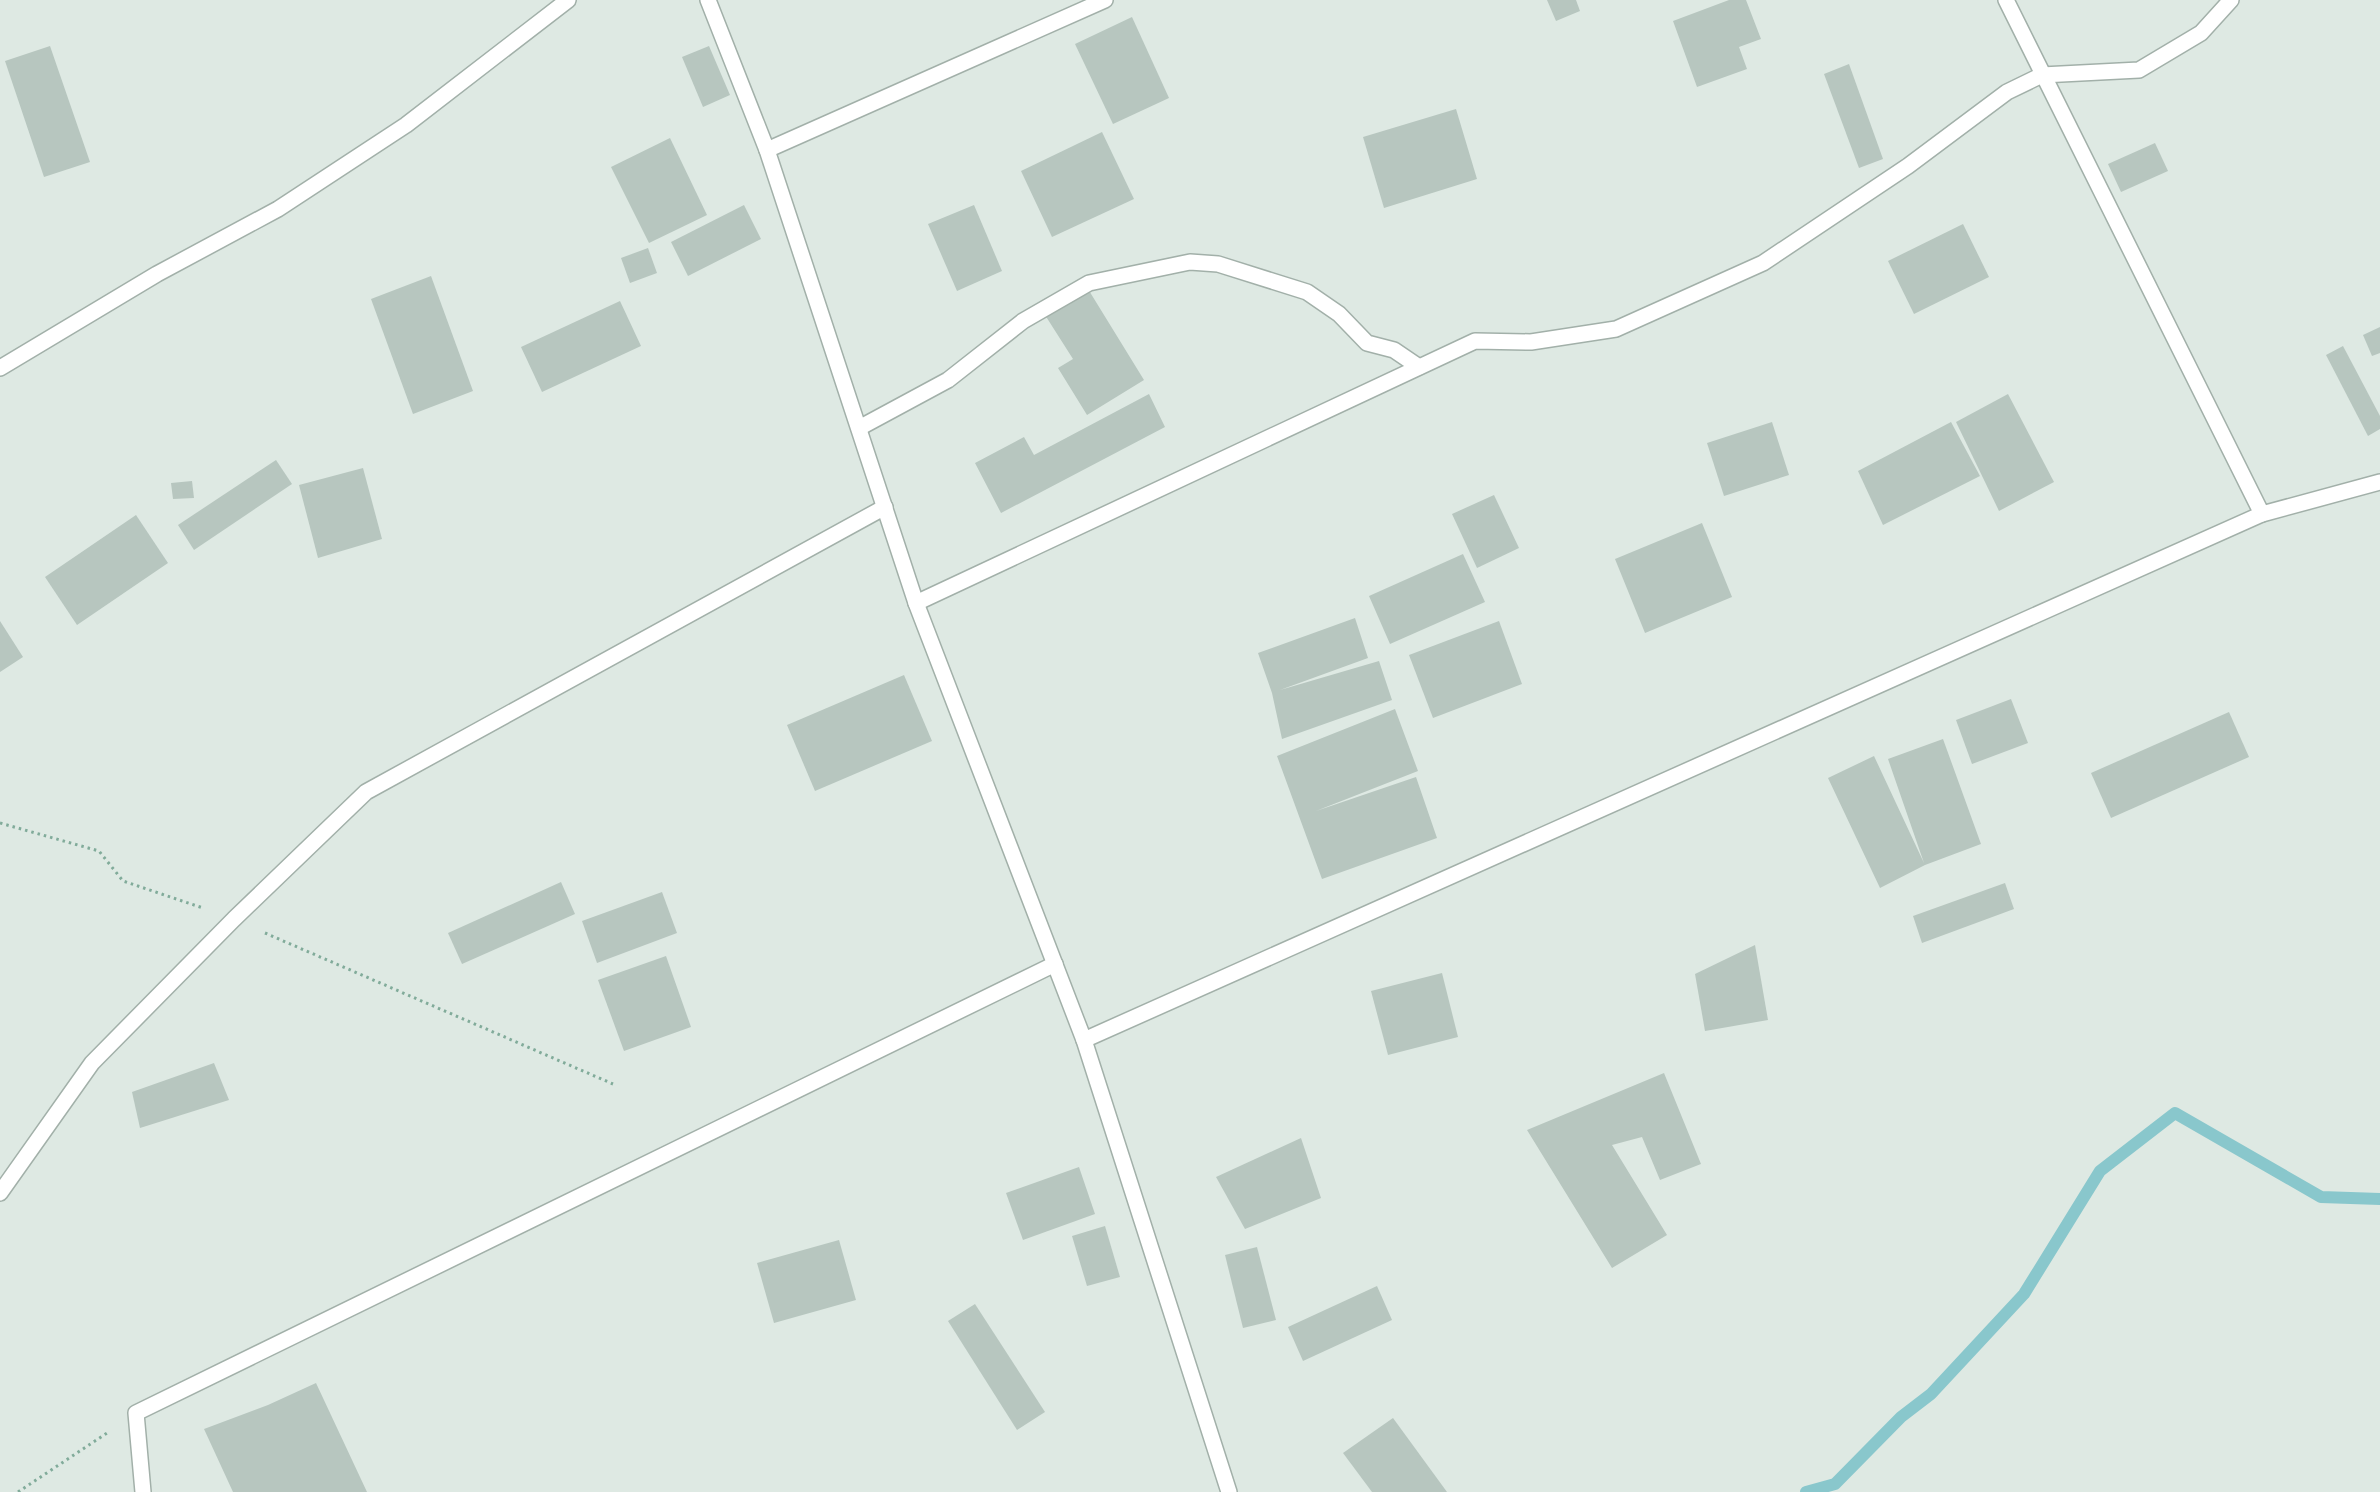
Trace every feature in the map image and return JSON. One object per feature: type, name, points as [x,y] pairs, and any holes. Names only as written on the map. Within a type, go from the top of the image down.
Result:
[{"type":"street","points":[[0,368],[157,274],[278,209],[406,125],[568,0]]},
{"type":"street","points":[[708,0],[767,150],[916,602],[1084,1040],[1229,1492]]},
{"type":"street","points":[[767,150],[1105,0]]},
{"type":"street","points":[[2006,0],[2262,514]]},
{"type":"street","points":[[916,602],[1475,341],[1531,342],[1616,329],[1763,263],[1908,166],[2007,92],[2042,75],[2139,70],[2201,33],[2231,0]]},
{"type":"street","points":[[859,428],[948,380],[1023,321],[1088,283],[1190,262],[1218,264],[1307,292],[1340,314],[1367,343],[1394,350],[1419,367]]},
{"type":"street","points":[[1084,1040],[2262,514],[2380,482]]},
{"type":"street","points":[[0,1192],[92,1062],[234,919],[366,792],[884,507]]},
{"type":"street","points":[[142,1492],[136,1413],[1055,964]]},
{"type":"path","points":[[0,823],[99,851],[123,881],[234,919],[613,1084]]},
{"type":"path","points":[[18,1492],[136,1413]]},
{"type":"building","points":[[1547,0],[1576,0],[1580,11],[1556,21]]},
{"type":"building","points":[[1729,0],[1746,0],[1761,39],[1739,47],[1747,69],[1697,87],[1673,21]]},
{"type":"building","points":[[1132,17],[1169,98],[1113,124],[1075,44]]},
{"type":"building","points":[[50,46],[90,162],[44,177],[5,61]]},
{"type":"building","points":[[709,46],[730,95],[703,107],[682,57]]},
{"type":"building","points":[[1849,64],[1883,159],[1859,168],[1824,74]]},
{"type":"building","points":[[1456,109],[1477,179],[1384,208],[1363,137]]},
{"type":"building","points":[[1102,132],[1134,199],[1052,237],[1021,171]]},
{"type":"building","points":[[670,138],[707,215],[649,243],[611,167]]},
{"type":"building","points":[[2155,143],[2168,171],[2121,192],[2108,164]]},
{"type":"building","points":[[744,205],[761,239],[688,276],[671,242]]},
{"type":"building","points":[[974,205],[1002,271],[957,291],[928,224]]},
{"type":"building","points":[[1963,224],[1989,277],[1914,314],[1888,261]]},
{"type":"building","points":[[648,248],[657,273],[630,283],[621,258]]},
{"type":"building","points":[[431,276],[473,391],[413,414],[371,299]]},
{"type":"building","points":[[1088,289],[1144,380],[1087,415],[1058,368],[1073,359],[1045,315]]},
{"type":"building","points":[[620,301],[641,346],[542,392],[521,347]]},
{"type":"building","points":[[2380,327],[2380,353],[2372,356],[2363,335]]},
{"type":"building","points":[[2343,346],[2380,416],[2380,429],[2368,436],[2326,355]]},
{"type":"building","points":[[1149,394],[1165,427],[1001,513],[975,463],[1024,437],[1034,455]]},
{"type":"building","points":[[2008,394],[2054,482],[1999,511],[1956,422]]},
{"type":"building","points":[[1772,422],[1789,475],[1724,496],[1707,443]]},
{"type":"building","points":[[1951,422],[1980,476],[1883,525],[1858,471]]},
{"type":"building","points":[[276,460],[292,484],[194,550],[178,525]]},
{"type":"building","points":[[363,468],[382,539],[318,558],[299,485]]},
{"type":"building","points":[[192,481],[194,498],[173,499],[171,483]]},
{"type":"building","points":[[1494,495],[1519,548],[1477,568],[1452,514]]},
{"type":"building","points":[[136,515],[168,563],[77,625],[45,577]]},
{"type":"building","points":[[1702,523],[1732,597],[1645,633],[1615,559]]},
{"type":"building","points":[[1463,554],[1485,602],[1390,644],[1369,596]]},
{"type":"building","points":[[1355,618],[1368,658],[1280,690],[1379,661],[1392,700],[1282,739],[1272,693],[1258,653]]},
{"type":"building","points":[[0,621],[23,657],[0,672]]},
{"type":"building","points":[[1499,621],[1522,684],[1433,718],[1409,655]]},
{"type":"building","points":[[904,675],[932,741],[815,791],[787,725]]},
{"type":"building","points":[[2011,699],[2028,743],[1972,764],[1956,720]]},
{"type":"building","points":[[1395,709],[1418,771],[1316,811],[1416,777],[1437,838],[1322,879],[1277,756]]},
{"type":"building","points":[[2229,712],[2249,757],[2111,818],[2091,773]]},
{"type":"building","points":[[1943,739],[1981,844],[1925,865],[1880,888],[1828,778],[1874,756],[1924,863],[1888,759]]},
{"type":"building","points":[[561,882],[575,914],[462,964],[448,933]]},
{"type":"building","points":[[2005,883],[2014,909],[1922,943],[1913,916]]},
{"type":"building","points":[[662,892],[677,933],[597,963],[582,921]]},
{"type":"building","points":[[1755,945],[1768,1020],[1705,1031],[1695,974]]},
{"type":"building","points":[[666,956],[691,1027],[624,1051],[598,980]]},
{"type":"building","points":[[1442,973],[1458,1037],[1388,1055],[1371,991]]},
{"type":"building","points":[[214,1063],[229,1100],[140,1128],[132,1092]]},
{"type":"building","points":[[1664,1073],[1701,1164],[1660,1180],[1642,1137],[1612,1145],[1667,1235],[1612,1268],[1527,1130]]},
{"type":"building","points":[[1301,1138],[1321,1198],[1245,1229],[1216,1177]]},
{"type":"building","points":[[1079,1167],[1095,1214],[1023,1240],[1006,1193]]},
{"type":"building","points":[[1105,1226],[1120,1277],[1087,1286],[1072,1236]]},
{"type":"building","points":[[839,1240],[856,1300],[774,1323],[757,1263]]},
{"type":"building","points":[[1257,1247],[1276,1320],[1243,1328],[1225,1255]]},
{"type":"building","points":[[1377,1286],[1392,1320],[1303,1361],[1288,1327]]},
{"type":"building","points":[[975,1304],[1045,1412],[1017,1430],[948,1321]]},
{"type":"building","points":[[316,1383],[367,1492],[233,1492],[204,1429],[268,1405]]},
{"type":"building","points":[[1393,1418],[1447,1492],[1372,1492],[1343,1453]]},
{"type":"waterway","points":[[1806,1492],[1835,1484],[1901,1417],[1931,1394],[2024,1294],[2100,1171],[2175,1113],[2321,1197],[2380,1199]]}]
